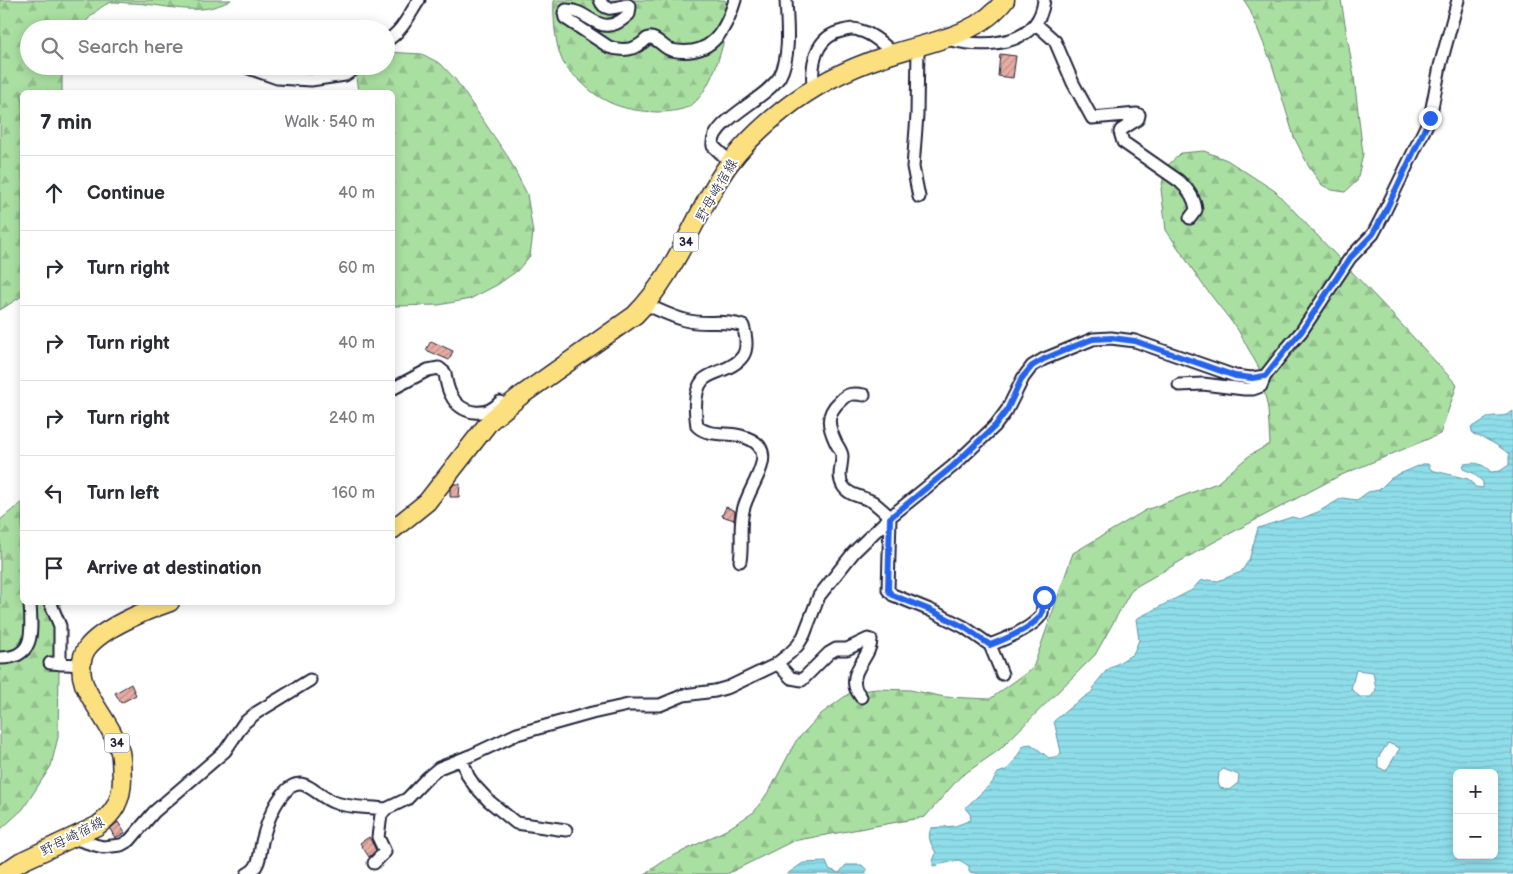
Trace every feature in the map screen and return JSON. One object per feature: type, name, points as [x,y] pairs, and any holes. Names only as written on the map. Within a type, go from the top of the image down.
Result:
[{"type":"main road","name":"野母崎宿線","points":[[395,528],[426,502],[490,421],[635,315],[646,304],[661,284],[730,162],[776,116],[813,88],[845,71],[893,53],[944,39],[976,25],[989,16],[1005,0]]},
{"type":"main road","points":[[82,665],[87,648],[96,640],[122,623],[162,605]]},
{"type":"main road","name":"野母崎宿線","points":[[2,874],[20,862],[97,826],[116,807],[120,797],[122,781],[120,752],[112,732],[84,684],[82,665]]},
{"type":"street","points":[[395,35],[419,0]]},
{"type":"street","points":[[600,0],[606,8],[628,5],[630,7],[629,14],[623,20],[610,25],[598,24],[568,10],[564,13],[565,18],[609,47],[617,50],[635,48],[648,38],[654,38],[664,47],[671,50],[691,51],[702,49],[720,36],[735,0]]},
{"type":"street","points":[[730,162],[713,146],[713,137],[722,125],[767,90],[781,74],[787,40],[786,0]]},
{"type":"street","points":[[944,39],[964,44],[996,43],[1016,38],[1029,32],[1036,24],[1043,11],[1044,0]]},
{"type":"street","points":[[1179,385],[1203,384],[1253,389],[1261,386],[1265,376],[1301,332],[1350,258],[1373,234],[1430,118],[1440,66],[1458,0]]},
{"type":"street","points":[[1036,24],[1055,40],[1073,83],[1092,118],[1139,115],[1138,118],[1121,130],[1123,142],[1187,188],[1195,203],[1196,210],[1190,218]]},
{"type":"street","points":[[813,88],[811,72],[818,46],[827,37],[837,32],[851,28],[863,31],[874,37],[893,53]]},
{"type":"street","points":[[918,46],[917,114],[913,167],[919,197]]},
{"type":"street","points":[[268,75],[276,78],[311,80],[345,75]]},
{"type":"street","points":[[646,304],[689,321],[736,323],[743,326],[746,342],[744,356],[734,366],[713,374],[704,380],[696,402],[697,426],[701,430],[743,436],[757,442],[762,450],[763,460],[761,469],[742,512],[740,561]]},
{"type":"street","points":[[374,863],[385,852],[378,837],[381,815],[386,809],[407,799],[439,768],[462,760],[517,734],[628,705],[660,705],[684,695],[722,689],[777,663],[798,644],[819,596],[854,552],[890,518],[953,466],[995,426],[1007,410],[1022,378],[1032,366],[1044,359],[1093,339],[1112,338],[1135,341],[1235,376],[1252,378],[1265,376]]},
{"type":"street","points":[[395,387],[428,370],[439,368],[445,372],[447,389],[452,397],[458,404],[468,410],[479,413],[486,412],[508,397],[515,401]]},
{"type":"street","points":[[864,395],[848,394],[834,407],[829,418],[829,426],[842,454],[840,478],[846,491],[872,502],[890,518],[888,590],[892,595],[930,610],[964,627],[990,645],[1002,674]]},
{"type":"street","points":[[990,645],[1007,638],[1038,619],[1042,614],[1044,597]]},
{"type":"street","points":[[0,658],[12,657],[23,652],[30,644],[30,605]]},
{"type":"street","points":[[51,605],[60,626],[55,664],[82,665]]},
{"type":"street","points":[[777,663],[791,678],[802,680],[829,653],[868,639],[871,640],[870,648],[855,678],[855,686],[861,697]]},
{"type":"street","points":[[74,838],[95,846],[121,845],[130,840],[154,812],[225,751],[244,723],[256,713],[310,680]]},
{"type":"street","points":[[462,760],[474,786],[516,823],[566,830]]},
{"type":"street","points":[[247,874],[254,871],[259,860],[262,838],[272,814],[283,793],[292,786],[302,784],[309,786],[320,796],[335,803],[386,809]]},
{"type":"green space","points":[[0,0],[231,0],[219,6],[193,9],[111,2],[97,11],[88,20],[20,20],[20,75],[62,75],[62,90],[20,90],[20,297],[0,310]]},
{"type":"green space","points":[[554,0],[725,0],[727,25],[721,52],[704,92],[688,107],[662,112],[625,108],[596,95],[567,69],[562,61],[556,35]]},
{"type":"green space","points":[[1244,0],[1341,0],[1354,77],[1363,154],[1357,181],[1345,192],[1332,190],[1322,185],[1309,167],[1294,137],[1272,64]]},
{"type":"green space","points":[[395,52],[422,54],[441,64],[455,79],[508,157],[527,194],[533,233],[530,256],[517,271],[497,285],[470,299],[439,305],[395,306],[395,90],[358,90],[357,75],[395,75]]},
{"type":"green space","points":[[1204,151],[1227,160],[1275,191],[1457,385],[1440,434],[1339,476],[1214,542],[1132,589],[1095,655],[999,750],[960,777],[925,817],[793,841],[727,874],[645,874],[667,859],[726,830],[754,812],[771,788],[796,741],[821,714],[851,692],[877,689],[910,690],[945,697],[990,699],[1033,668],[1073,553],[1146,510],[1217,483],[1250,455],[1270,444],[1268,409],[1260,370],[1238,330],[1203,285],[1166,230],[1161,189],[1166,167],[1181,153]]},
{"type":"green space","points":[[20,504],[20,605],[60,605],[58,737],[51,766],[23,809],[0,830],[0,520]]},
{"type":"water","points":[[1513,411],[1513,874],[980,874],[969,872],[969,866],[959,860],[933,866],[936,853],[931,844],[931,828],[955,826],[971,820],[970,814],[965,808],[992,783],[998,773],[1006,770],[1013,763],[1024,745],[1031,744],[1049,758],[1059,756],[1061,752],[1054,721],[1092,692],[1096,683],[1107,670],[1133,654],[1139,640],[1136,619],[1192,590],[1200,581],[1218,581],[1241,572],[1249,560],[1258,528],[1292,517],[1300,519],[1318,512],[1342,498],[1357,500],[1368,492],[1379,490],[1397,475],[1423,464],[1428,464],[1431,470],[1468,479],[1475,487],[1483,488],[1483,482],[1473,473],[1463,469],[1464,464],[1479,464],[1491,472],[1500,471],[1509,465],[1509,454],[1491,442],[1473,434],[1471,427],[1492,416],[1504,416]],"holes":[[[1356,670],[1373,672],[1376,690],[1371,697],[1360,697],[1351,689]],[[1388,743],[1400,748],[1386,771],[1378,767],[1378,758]],[[1223,769],[1239,775],[1238,783],[1229,790],[1220,788],[1218,782],[1219,773]]]},
{"type":"water","points":[[826,862],[829,869],[839,873],[846,865],[862,865],[866,869],[866,874],[787,874],[803,863]]},
{"type":"building","points":[[1000,54],[1016,56],[1013,78],[998,76]]},
{"type":"building","points":[[431,341],[453,351],[449,360],[426,350]]},
{"type":"building","points":[[454,484],[460,484],[459,497],[450,497],[450,490]]},
{"type":"building","points":[[726,507],[735,511],[734,520],[722,516]]},
{"type":"building","points":[[131,684],[136,695],[121,703],[115,693]]},
{"type":"building","points":[[118,822],[125,833],[115,838],[110,829]]},
{"type":"building","points":[[369,837],[376,850],[369,857],[360,843]]},
{"type":"route","points":[[1044,597],[1042,614],[1038,619],[1031,625],[990,645],[964,627],[930,610],[892,595],[888,590],[890,518],[953,466],[995,426],[1007,410],[1022,378],[1032,366],[1044,359],[1093,339],[1112,338],[1135,341],[1235,376],[1252,378],[1265,376],[1301,332],[1350,258],[1373,234],[1430,118]]}]
